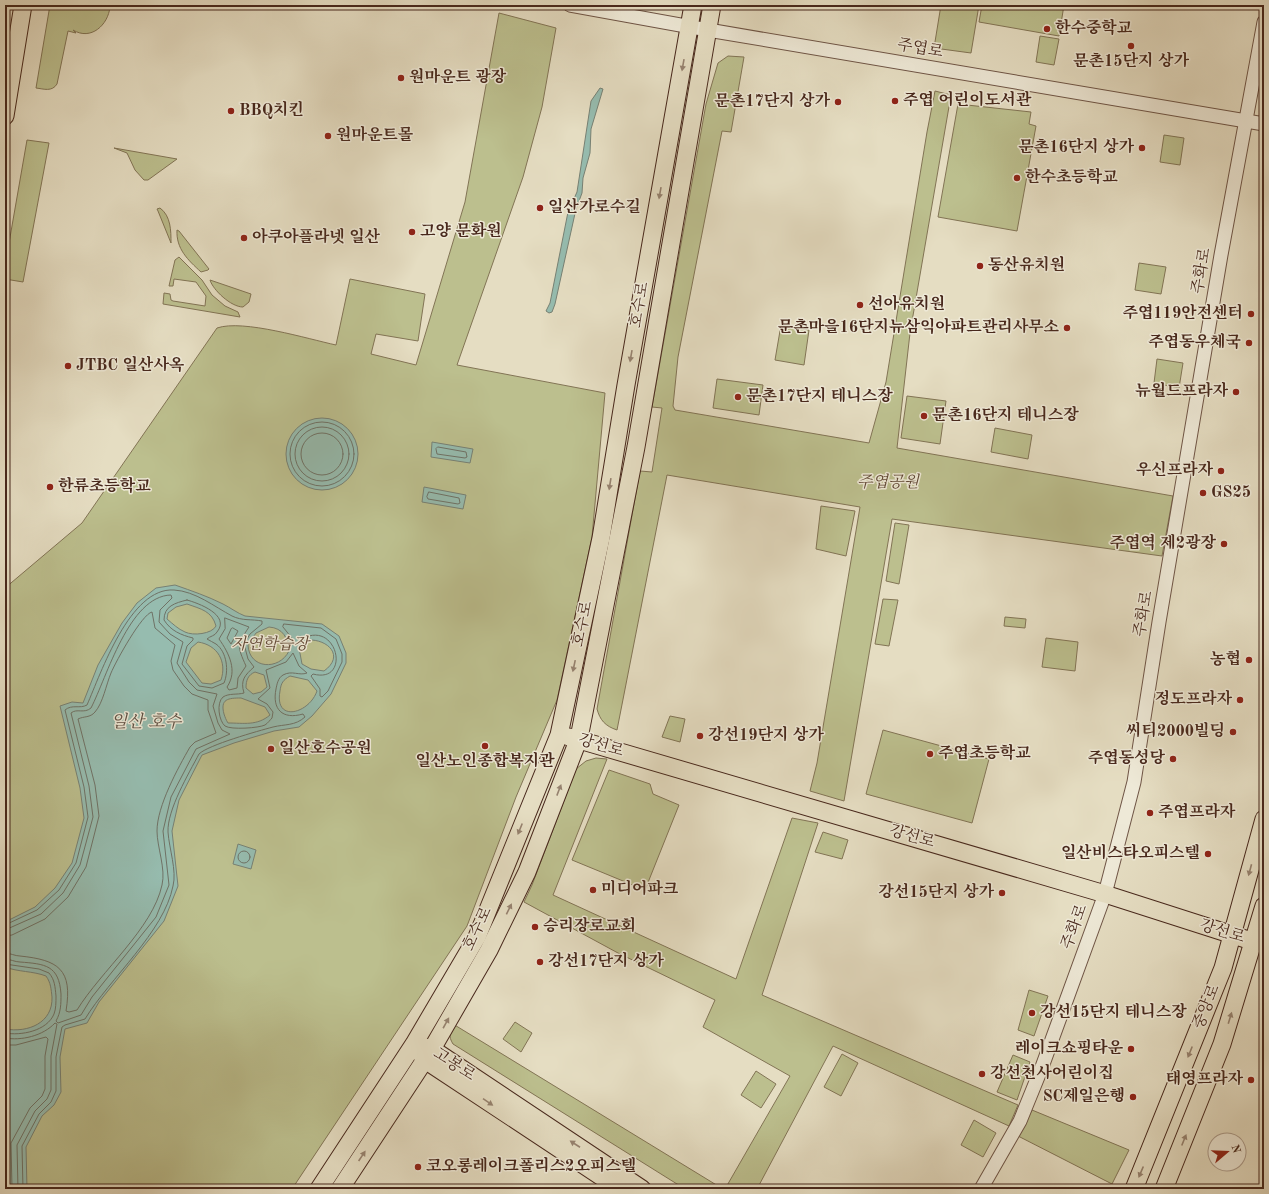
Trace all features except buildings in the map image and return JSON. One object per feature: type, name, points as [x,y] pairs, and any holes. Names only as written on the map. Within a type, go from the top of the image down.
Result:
[{"type":"main road","points":[[5,116],[23,5]]},
{"type":"main road","name":"호수로","points":[[319,1189],[414,1044],[476,938],[559,735],[601,538],[626,385],[693,5]]},
{"type":"main road","name":"호수로","points":[[340,1189],[429,1054],[488,950],[527,872],[579,738],[636,447],[712,5]]},
{"type":"main road","name":"강선로","points":[[559,735],[579,738],[1105,894],[1259,944]]},
{"type":"main road","name":"중앙로","points":[[1134,1189],[1223,968],[1264,819]]},
{"type":"main road","name":"중앙로","points":[[1164,1189],[1222,1044],[1259,944],[1264,906]]},
{"type":"main road","name":"고봉로","points":[[414,1044],[642,1189]]},
{"type":"main road","name":"고봉로","points":[[429,1054],[620,1189]]},
{"type":"street","name":"주엽로","points":[[570,5],[708,30],[1264,124]]},
{"type":"street","name":"주화로","points":[[981,1189],[1020,1121],[1042,1067],[1105,894],[1134,782],[1158,628],[1221,255],[1247,121],[1264,22]]},
{"type":"green space","points":[[50,5],[110,5],[110,7],[106,20],[98,29],[86,34],[73,30],[76,33],[68,31],[57,84],[55,87],[50,89],[36,88]]},
{"type":"green space","points":[[941,5],[979,5],[971,53],[934,48]]},
{"type":"green space","points":[[982,5],[1064,5],[1059,36],[979,22]]},
{"type":"green space","name":"일산호수공원","points":[[499,13],[556,28],[542,107],[523,177],[457,365],[605,393],[592,537],[557,700],[516,797],[467,926],[292,1189],[5,1189],[5,588],[82,523],[217,328],[243,326],[259,328],[336,345],[350,279],[425,294],[418,341],[376,334],[371,354],[416,365],[465,202]]},
{"type":"green space","points":[[1040,36],[1059,39],[1054,65],[1036,62]]},
{"type":"green space","name":"주엽공원","points":[[728,56],[744,57],[731,132],[722,131],[678,357],[673,406],[675,410],[869,443],[886,382],[935,91],[951,95],[910,333],[897,448],[1173,496],[1162,556],[892,519],[844,801],[810,791],[817,763],[860,507],[667,475],[617,730],[609,727],[604,722],[597,709],[640,471],[652,472],[662,408],[652,407],[706,104],[718,63]]},
{"type":"green space","points":[[958,104],[1031,112],[1029,124],[1036,126],[1017,231],[938,217]]},
{"type":"green space","points":[[1164,135],[1184,138],[1180,165],[1160,162]]},
{"type":"green space","points":[[27,140],[49,143],[23,282],[5,279],[5,266]]},
{"type":"green space","points":[[114,148],[177,159],[148,180],[144,180],[135,170],[127,153]]},
{"type":"green space","points":[[160,208],[164,211],[168,219],[171,243],[157,209]]},
{"type":"green space","points":[[177,230],[209,269],[208,270],[201,272],[187,258],[178,243]]},
{"type":"green space","points":[[179,257],[202,280],[212,295],[225,306],[238,312],[240,317],[163,304],[164,293],[170,294],[171,300],[173,301],[205,306],[206,296],[196,282],[174,279],[173,286],[169,286],[175,260]]},
{"type":"green space","points":[[1139,263],[1166,267],[1161,294],[1135,290]]},
{"type":"green space","points":[[210,280],[251,294],[249,302],[243,307],[233,304],[219,293]]},
{"type":"green space","points":[[781,325],[809,330],[804,365],[775,360]]},
{"type":"green space","points":[[1157,359],[1183,363],[1179,388],[1154,383]]},
{"type":"green space","name":"문촌17단지 테니스장","points":[[717,379],[763,385],[759,415],[713,408]]},
{"type":"green space","name":"문촌16단지 테니스장","points":[[907,396],[946,401],[940,444],[901,438]]},
{"type":"green space","points":[[995,428],[1032,435],[1028,459],[991,452]]},
{"type":"green space","points":[[821,506],[855,511],[846,556],[816,549]]},
{"type":"green space","points":[[895,523],[909,525],[899,584],[886,581]]},
{"type":"green space","points":[[883,599],[898,600],[889,646],[875,644]]},
{"type":"green space","points":[[1005,617],[1026,619],[1025,628],[1004,626]]},
{"type":"green space","points":[[1046,638],[1078,642],[1075,671],[1042,667]]},
{"type":"green space","points":[[670,716],[685,719],[680,742],[662,737]]},
{"type":"green space","points":[[883,730],[989,759],[972,823],[866,794]]},
{"type":"green space","points":[[596,758],[607,759],[553,895],[736,979],[792,818],[818,823],[762,995],[1018,1105],[1009,1126],[833,1046],[757,1189],[725,1189],[790,1076],[703,1027],[715,1000],[618,953],[524,902],[532,885],[576,769],[586,761]]},
{"type":"green space","points":[[609,770],[650,784],[653,794],[679,805],[645,890],[572,860]]},
{"type":"green space","points":[[823,832],[848,840],[842,859],[815,852]]},
{"type":"green space","name":"강선15단지 테니스장","points":[[1029,990],[1048,996],[1034,1036],[1018,1030]]},
{"type":"green space","points":[[515,1022],[532,1033],[521,1052],[503,1039]]},
{"type":"green space","points":[[453,1024],[723,1189],[685,1189],[453,1044],[450,1039],[450,1034]]},
{"type":"green space","points":[[842,1054],[858,1063],[841,1096],[824,1087]]},
{"type":"green space","points":[[1013,1055],[1030,1062],[1017,1100],[997,1092]]},
{"type":"green space","points":[[756,1071],[776,1084],[761,1108],[741,1095]]},
{"type":"green space","points":[[1032,1110],[1129,1150],[1112,1184],[1018,1136]]},
{"type":"green space","points":[[974,1120],[996,1133],[983,1157],[961,1145]]},
{"type":"water","points":[[600,88],[603,89],[591,129],[590,153],[583,178],[582,193],[576,209],[555,304],[552,312],[549,313],[546,311],[550,303],[568,212],[577,192],[591,101]]},
{"type":"water","points":[[322,418],[342,424],[352,434],[358,454],[352,474],[342,484],[322,490],[302,484],[292,474],[286,454],[292,434],[302,424]]},
{"type":"water","points":[[432,442],[473,449],[470,463],[431,457]]},
{"type":"water","points":[[424,487],[466,495],[463,509],[422,502]]},
{"type":"water","name":"일산 호수","points":[[175,585],[211,598],[245,616],[322,624],[339,636],[346,653],[346,663],[331,694],[312,716],[299,727],[274,731],[234,743],[202,755],[179,800],[172,831],[178,886],[164,921],[99,1002],[87,1023],[65,1029],[60,1057],[61,1092],[54,1105],[42,1116],[26,1147],[27,1189],[5,1189],[5,1029],[22,1029],[38,1024],[44,1020],[51,1006],[52,997],[50,984],[46,976],[5,967],[5,922],[35,907],[55,888],[72,863],[84,818],[80,788],[60,706],[72,702],[83,703],[98,665],[122,623],[137,603],[156,588]],"holes":[[[187,604],[201,609],[212,617],[216,626],[211,631],[202,634],[185,632],[167,619],[168,613],[176,607]],[[269,627],[278,629],[284,634],[289,651],[279,662],[265,664],[259,663],[253,659],[248,645],[256,633]],[[308,640],[322,642],[327,645],[333,654],[333,660],[324,671],[311,669],[302,664],[299,648]],[[198,642],[211,647],[216,651],[222,661],[223,673],[221,680],[211,684],[202,683],[186,662],[191,648]],[[255,672],[264,675],[267,687],[261,692],[253,694],[246,688],[247,680]],[[290,676],[308,680],[317,691],[313,699],[300,710],[293,712],[282,708],[280,691],[282,684]],[[241,698],[265,707],[270,715],[265,719],[255,722],[228,723],[224,714],[223,705],[226,700]]]},
{"type":"water","points":[[238,844],[256,850],[251,869],[233,864]]},
{"type":"place","name":"한수중학교","points":[[1047,29]]},
{"type":"place","name":"문촌15단지 상가","points":[[1131,46]]},
{"type":"place","name":"원마운트 광장","points":[[401,78]]},
{"type":"place","name":"주엽 어린이도서관","points":[[895,101]]},
{"type":"place","name":"문촌17단지 상가","points":[[838,102]]},
{"type":"place","name":"BBQ치킨","points":[[231,111]]},
{"type":"place","name":"원마운트몰","points":[[328,136]]},
{"type":"place","name":"문촌16단지 상가","points":[[1142,148]]},
{"type":"place","name":"한수초등학교","points":[[1017,178]]},
{"type":"place","name":"일산가로수길","points":[[540,208]]},
{"type":"place","name":"고양 문화원","points":[[412,232]]},
{"type":"place","name":"아쿠아플라넷 일산","points":[[244,238]]},
{"type":"place","name":"동산유치원","points":[[980,266]]},
{"type":"place","name":"선아유치원","points":[[860,305]]},
{"type":"place","name":"주엽119안전센터","points":[[1251,314]]},
{"type":"place","name":"문촌마을16단지뉴삼익아파트관리사무소","points":[[1067,328]]},
{"type":"place","name":"주엽동우체국","points":[[1249,343]]},
{"type":"place","name":"JTBC 일산사옥","points":[[68,366]]},
{"type":"place","name":"뉴월드프라자","points":[[1236,392]]},
{"type":"place","name":"문촌17단지 테니스장","points":[[738,397]]},
{"type":"place","name":"문촌16단지 테니스장","points":[[924,416]]},
{"type":"place","name":"우신프라자","points":[[1221,471]]},
{"type":"place","name":"한류초등학교","points":[[50,487]]},
{"type":"place","name":"GS25","points":[[1203,493]]},
{"type":"place","name":"주엽역 제2광장","points":[[1224,544]]},
{"type":"place","name":"농협","points":[[1249,660]]},
{"type":"place","name":"정도프라자","points":[[1240,700]]},
{"type":"place","name":"씨티2000빌딩","points":[[1233,732]]},
{"type":"place","name":"강선19단지 상가","points":[[700,736]]},
{"type":"place","name":"일산노인종합복지관","points":[[485,746]]},
{"type":"place","name":"일산호수공원","points":[[271,749]]},
{"type":"place","name":"주엽초등학교","points":[[930,754]]},
{"type":"place","name":"주엽동성당","points":[[1173,759]]},
{"type":"place","name":"주엽프라자","points":[[1150,813]]},
{"type":"place","name":"일산비스타오피스텔","points":[[1208,854]]},
{"type":"place","name":"미디어파크","points":[[593,890]]},
{"type":"place","name":"강선15단지 상가","points":[[1002,893]]},
{"type":"place","name":"승리장로교회","points":[[535,927]]},
{"type":"place","name":"강선17단지 상가","points":[[540,962]]},
{"type":"place","name":"강선15단지 테니스장","points":[[1032,1013]]},
{"type":"place","name":"레이크쇼핑타운","points":[[1131,1049]]},
{"type":"place","name":"강선천사어린이집","points":[[982,1074]]},
{"type":"place","name":"태영프라자","points":[[1251,1080]]},
{"type":"place","name":"SC제일은행","points":[[1133,1097]]},
{"type":"place","name":"코오롱레이크폴리스2오피스텔","points":[[418,1167]]},
{"type":"park label","name":"자연학습장","points":[[270,645]]}]
